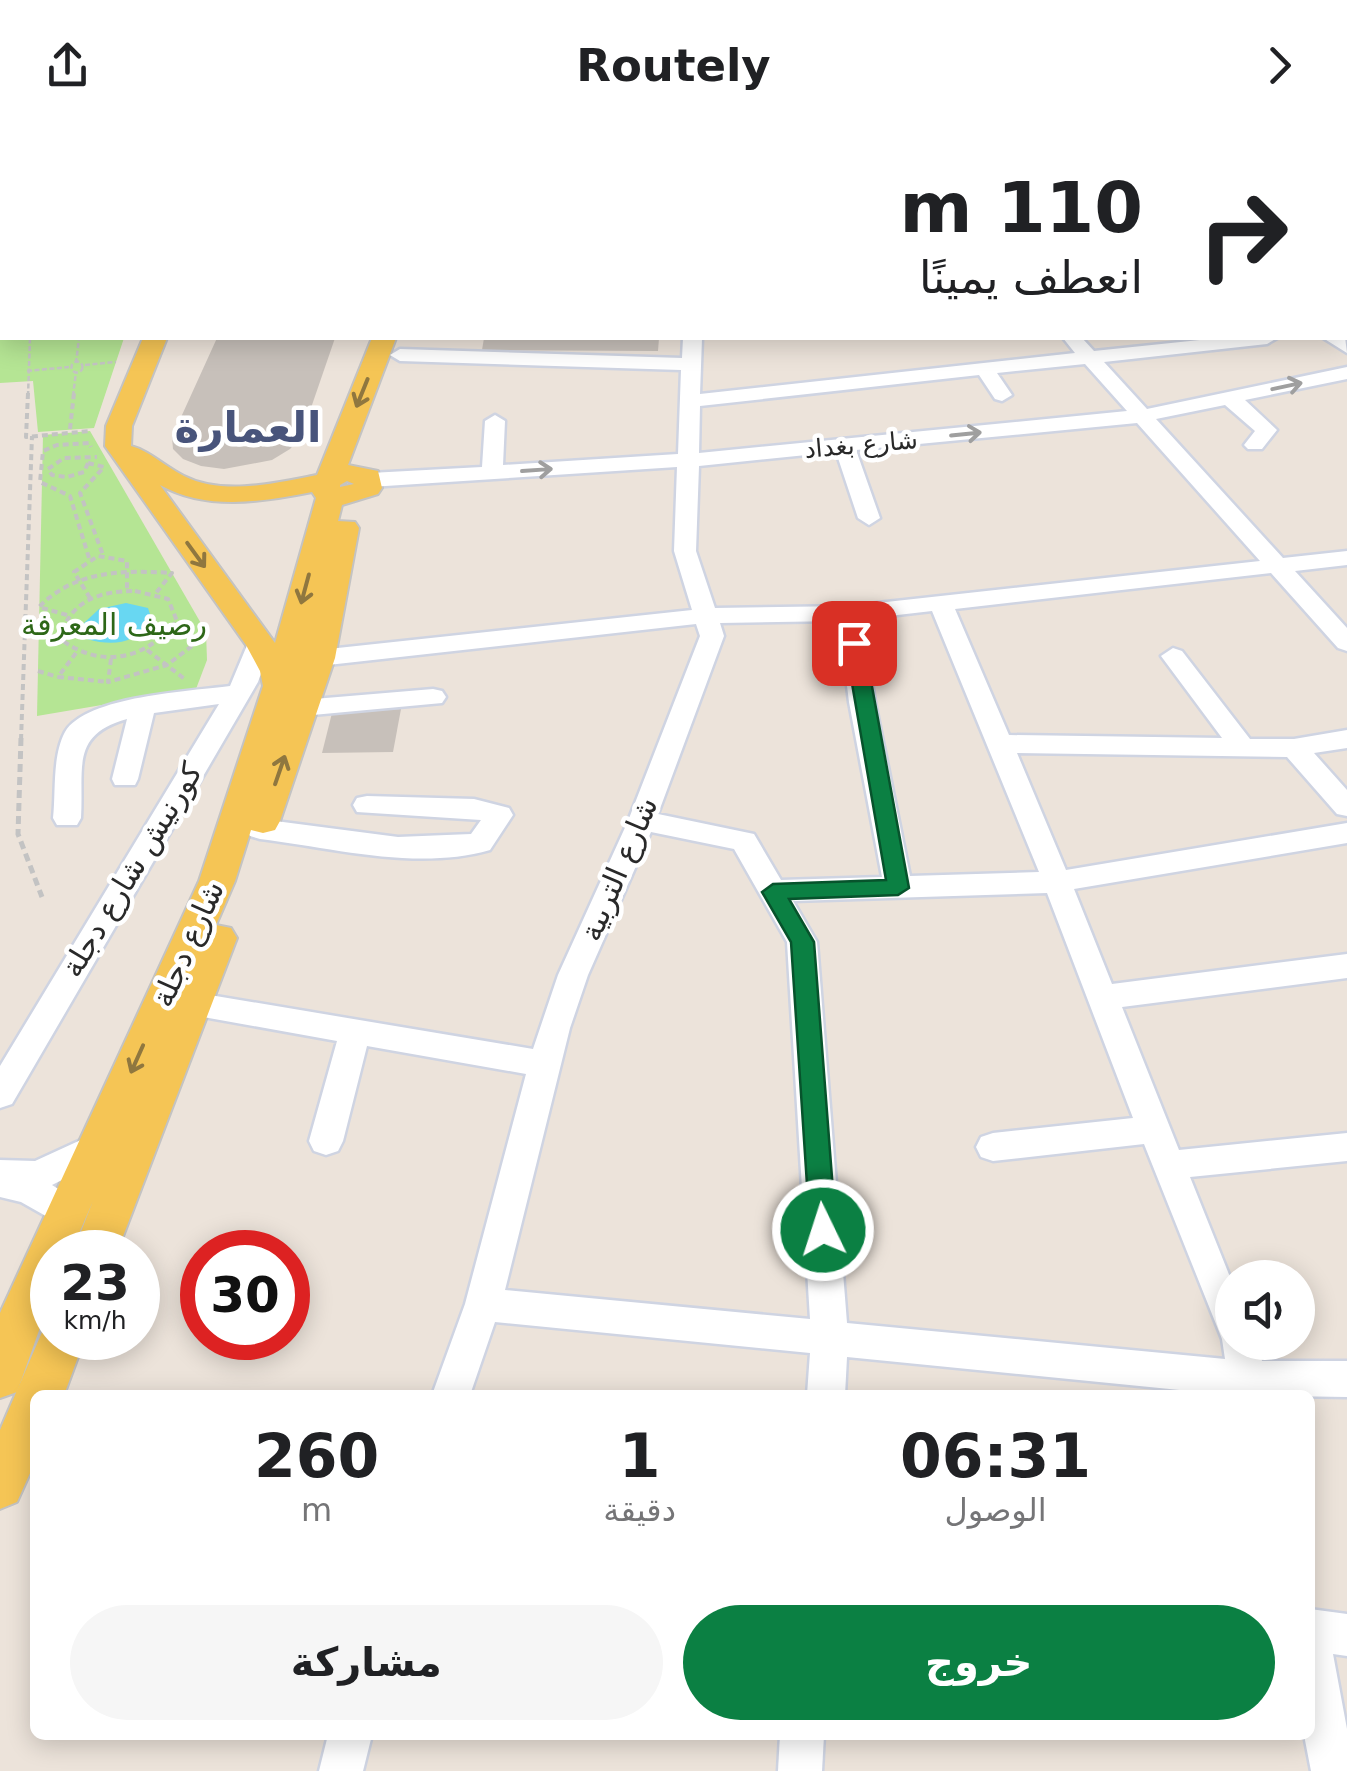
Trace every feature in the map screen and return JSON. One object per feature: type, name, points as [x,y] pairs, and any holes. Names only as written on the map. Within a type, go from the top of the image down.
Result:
[{"type":"main road","points":[[154,340],[120,426],[118,446],[163,489],[230,503],[284,503],[342,485]]},
{"type":"main road","points":[[166,340],[142,394],[130,445],[260,643],[290,697]]},
{"type":"main road","name":"شارع دجلة","points":[[0,1376],[28,1298],[218,881],[290,697],[319,658],[342,485],[340,448],[397,343]]},
{"type":"main road","name":"شارع دجلة","points":[[104,1230],[260,829],[342,485],[397,343]]},
{"type":"main road","points":[[200,490],[242,488],[285,478],[310,468],[340,448]]},
{"type":"main road","points":[[146,474],[200,490],[250,496],[342,485]]},
{"type":"main road","points":[[42,1390],[54,1360]]},
{"type":"main road","points":[[0,1485],[30,1420]]},
{"type":"street","points":[[1074,340],[1345,639]]},
{"type":"street","points":[[691,401],[1251,340]]},
{"type":"street","points":[[397,343],[692,351]]},
{"type":"street","name":"شارع التربية","points":[[453,1390],[483,1304],[545,1064],[573,974],[642,821],[712,636],[685,551],[692,351]]},
{"type":"street","points":[[985,370],[1002,395]]},
{"type":"street","name":"شارع بغداد","points":[[342,485],[690,460],[1142,416],[1347,373]]},
{"type":"street","points":[[1230,398],[1268,430],[1255,444]]},
{"type":"street","points":[[492,472],[495,421]]},
{"type":"street","points":[[844,445],[869,518]]},
{"type":"street","points":[[319,658],[705,616],[850,613],[1347,558]]},
{"type":"street","points":[[942,604],[1215,1283]]},
{"type":"street","points":[[850,613],[862,702],[898,888]]},
{"type":"street","name":"كورنيش شارع دجلة","points":[[0,1095],[162,825],[234,694],[256,665],[260,643]]},
{"type":"street","points":[[1173,656],[1242,748]]},
{"type":"street","points":[[67,818],[76,735],[90,720],[234,694]]},
{"type":"street","points":[[290,697],[433,697]]},
{"type":"street","points":[[124,778],[142,709]]},
{"type":"street","points":[[1000,744],[1294,748],[1347,739]]},
{"type":"street","points":[[1294,748],[1347,807]]},
{"type":"street","points":[[260,829],[456,848],[480,843],[499,815],[474,809],[368,805]]},
{"type":"street","points":[[642,821],[744,840],[802,942],[830,1336],[826,1390]]},
{"type":"street","points":[[773,892],[1057,882],[1347,833]]},
{"type":"street","points":[[1103,997],[1347,966]]},
{"type":"street","points":[[192,1004],[545,1064]]},
{"type":"street","points":[[326,1141],[356,1032]]},
{"type":"street","points":[[993,1146],[1154,1129]]},
{"type":"street","points":[[0,1175],[38,1176],[96,1147]]},
{"type":"street","points":[[1169,1165],[1347,1147]]},
{"type":"street","points":[[0,1183],[29,1189],[67,1213]]},
{"type":"street","points":[[483,1304],[830,1336],[1250,1387],[1347,1378]]},
{"type":"street","points":[[1243,1360],[1250,1387]]},
{"type":"street","points":[[1315,1631],[1347,1635]]},
{"type":"street","points":[[1315,1673],[1333,1771]]},
{"type":"street","points":[[340,1771],[349,1740]]},
{"type":"street","points":[[800,1771],[802,1740]]},
{"type":"path","points":[[30,340],[26,437],[90,431]]},
{"type":"path","points":[[76,363],[79,340]]},
{"type":"path","points":[[27,371],[76,363],[116,362]]},
{"type":"path","points":[[69,367],[77,370],[85,365]]},
{"type":"path","points":[[70,429],[76,372]]},
{"type":"path","points":[[32,436],[18,834],[42,897]]},
{"type":"path","points":[[89,558],[74,497],[104,467],[89,442],[57,445],[43,451],[40,482],[74,497],[82,500],[103,555]]},
{"type":"path","points":[[41,469],[64,458],[98,460]]},
{"type":"path","points":[[48,468],[56,477],[68,477],[84,472],[88,461]]},
{"type":"path","points":[[77,520],[89,518]]},
{"type":"path","points":[[83,539],[96,536]]},
{"type":"path","points":[[90,598],[77,580],[76,568],[89,558],[122,558],[128,570],[127,589]]},
{"type":"path","points":[[67,615],[40,607],[77,580],[128,570],[172,573],[156,593]]},
{"type":"path","points":[[127,589],[168,598],[177,621],[147,650],[111,659],[76,654],[59,638],[62,620],[90,598],[127,589]]},
{"type":"path","points":[[38,671],[108,682],[167,665],[201,639],[170,629]]},
{"type":"path","points":[[147,650],[193,684]]},
{"type":"path","points":[[58,677],[76,654]]},
{"type":"path","points":[[108,682],[111,659]]},
{"type":"green space","points":[[0,340],[123,340],[94,428],[38,432],[33,381],[0,383]]},
{"type":"green space","name":"رصيف المعرفة","points":[[90,431],[206,632],[207,660],[196,689],[37,716],[43,435]]},
{"type":"water","points":[[126,603],[148,608],[153,623],[123,642],[87,639],[83,624],[99,609]]},
{"type":"building","points":[[216,340],[334,340],[301,437],[272,460],[224,469],[201,466],[183,459],[173,449],[172,437]]},
{"type":"building","points":[[484,340],[659,340],[658,351],[482,350]]},
{"type":"building","points":[[401,709],[393,752],[322,753],[332,713]]},
{"type":"district","name":"العمارة","points":[[248,427]]},
{"type":"route","points":[[823,1230],[802,942],[773,892],[898,888],[854,643]]}]
